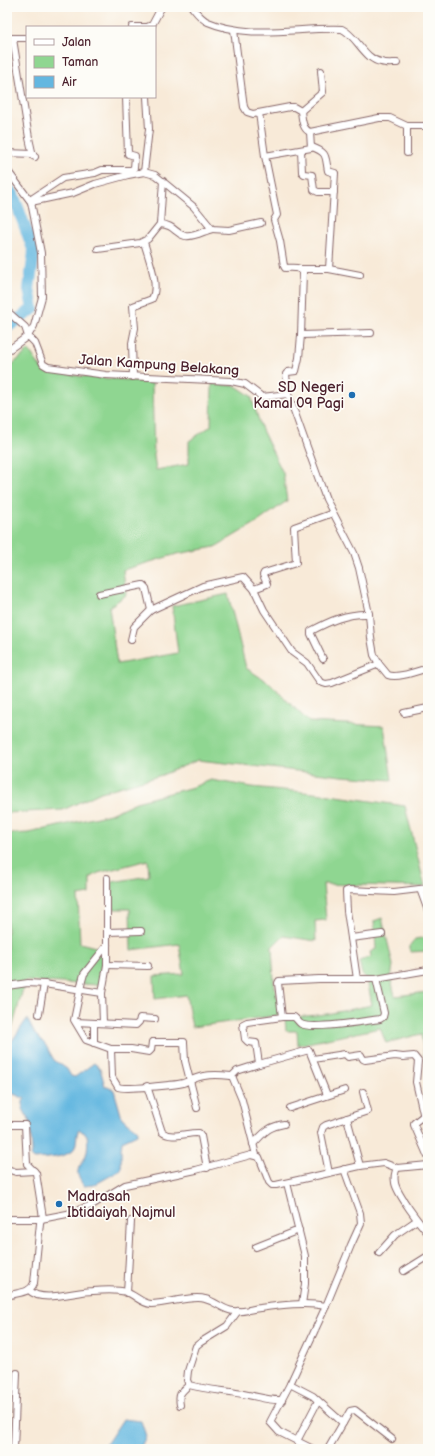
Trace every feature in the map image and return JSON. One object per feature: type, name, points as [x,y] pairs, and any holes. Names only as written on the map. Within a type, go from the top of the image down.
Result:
[{"type":"street","points":[[150,26],[152,25],[163,7]]},
{"type":"street","points":[[192,7],[207,22],[234,30],[270,31],[342,29],[348,32],[374,59],[380,62],[397,63]]},
{"type":"street","points":[[234,30],[244,107],[247,112],[253,114],[290,107],[294,107],[301,111]]},
{"type":"street","points":[[7,153],[34,155],[29,138],[10,38],[26,38]]},
{"type":"street","points":[[301,111],[323,92],[321,72]]},
{"type":"street","points":[[30,201],[63,178],[95,174],[102,170],[131,170],[134,168],[135,156],[128,154],[126,98]]},
{"type":"street","points":[[144,172],[149,129],[147,98]]},
{"type":"street","points":[[301,111],[304,128],[307,132],[379,118],[393,119],[407,126],[428,126]]},
{"type":"street","points":[[259,113],[277,215],[274,220],[285,268],[329,269],[360,275]]},
{"type":"street","points":[[407,126],[407,153]]},
{"type":"street","points":[[310,132],[312,147]]},
{"type":"street","points":[[266,156],[312,147],[326,156],[328,171],[335,172],[329,269]]},
{"type":"street","points":[[302,150],[302,172],[304,174],[312,175],[314,190],[318,192],[334,192]]},
{"type":"street","points":[[7,170],[30,201],[42,253],[42,297],[35,322],[28,336],[7,351]]},
{"type":"street","points":[[30,201],[73,193],[95,184],[144,172],[155,175],[163,181],[194,207],[212,229]]},
{"type":"street","points":[[98,249],[140,244],[144,242],[160,224],[163,181]]},
{"type":"street","points":[[160,224],[170,226],[186,236],[192,236],[212,229],[229,230],[261,222]]},
{"type":"street","points":[[133,377],[132,343],[135,328],[133,306],[152,299],[155,292],[155,283],[144,242]]},
{"type":"street","points":[[300,269],[303,272],[300,358],[297,370],[286,374],[288,394],[295,410],[308,454],[333,513],[354,553],[359,568],[369,614],[374,655],[388,675],[394,676],[428,668]]},
{"type":"street","name":"Jalan Kampung Belakang","points":[[7,311],[25,327],[28,336],[35,343],[43,364],[48,367],[133,377],[231,380],[245,384],[262,397],[288,394]]},
{"type":"street","points":[[301,335],[371,333]]},
{"type":"street","points":[[254,589],[267,584],[263,574],[264,573],[296,563],[294,527],[333,513]]},
{"type":"street","points":[[131,640],[134,627],[151,610],[203,586],[241,576],[254,589],[264,610],[292,652],[307,663],[320,682],[326,684],[332,683],[379,664]]},
{"type":"street","points":[[99,594],[143,585],[146,588],[151,610]]},
{"type":"street","points":[[323,659],[311,631],[339,617],[356,614],[369,614]]},
{"type":"street","points":[[404,713],[428,708]]},
{"type":"street","points":[[103,1023],[102,993],[107,965],[107,878]]},
{"type":"street","points":[[357,980],[345,893],[347,890],[394,892],[424,888],[428,911]]},
{"type":"street","points":[[107,932],[141,931]]},
{"type":"street","points":[[351,938],[382,934]]},
{"type":"street","points":[[107,945],[84,974],[74,1016],[76,1022],[86,1040],[111,1049],[131,1049],[149,1052],[151,1050],[152,1042],[184,1042],[186,1061],[197,1108]]},
{"type":"street","points":[[107,965],[148,966]]},
{"type":"street","points":[[282,1017],[278,981],[376,979],[428,970]]},
{"type":"street","points":[[259,1064],[256,1043],[248,1042],[245,1039],[243,1024],[247,1022],[282,1017],[294,1017],[300,1024],[316,1026],[380,1019],[383,1017],[384,1013],[376,979]]},
{"type":"street","points":[[7,986],[28,983],[44,984],[102,993]]},
{"type":"street","points":[[39,1014],[44,984]]},
{"type":"street","points":[[76,1022],[136,1025],[140,1018],[155,1019]]},
{"type":"street","points":[[94,1023],[94,1044]]},
{"type":"street","points":[[111,1049],[112,1076],[118,1086],[127,1088],[167,1086],[184,1083],[203,1076],[214,1074],[232,1076]]},
{"type":"street","points":[[232,1076],[237,1071],[308,1050],[327,1095]]},
{"type":"street","points":[[313,1059],[345,1054],[348,1058],[361,1054],[365,1060],[395,1056],[414,1056],[418,1061],[416,1082],[423,1113],[423,1116],[414,1123],[414,1125],[428,1157]]},
{"type":"street","points":[[232,1076],[242,1100],[256,1155],[260,1160],[269,1182],[272,1185],[287,1183],[344,1169],[384,1163],[397,1168],[428,1166]]},
{"type":"street","points":[[147,1086],[162,1132],[170,1135],[199,1133],[201,1136],[207,1168]]},
{"type":"street","points":[[290,1108],[344,1090]]},
{"type":"street","points":[[329,1173],[320,1133],[321,1130],[326,1125],[368,1111],[362,1092]]},
{"type":"street","points":[[347,1118],[360,1166]]},
{"type":"street","points":[[253,1144],[268,1128],[284,1124]]},
{"type":"street","points":[[7,1125],[25,1125],[27,1164],[34,1171],[36,1176],[42,1218],[40,1223],[34,1283],[32,1288],[7,1296]]},
{"type":"street","points":[[7,1219],[42,1218],[67,1214],[84,1208],[125,1185],[207,1168],[251,1155],[256,1155]]},
{"type":"street","points":[[397,1168],[395,1173],[395,1184],[417,1220],[428,1233]]},
{"type":"street","points":[[7,1169],[16,1172],[34,1171]]},
{"type":"street","points":[[313,1449],[279,1432],[271,1424],[271,1421],[326,1306],[351,1245],[362,1223],[360,1212],[344,1169]]},
{"type":"street","points":[[287,1183],[305,1256],[306,1270],[302,1304]]},
{"type":"street","points":[[379,1253],[395,1235],[417,1220]]},
{"type":"street","points":[[127,1292],[131,1221]]},
{"type":"street","points":[[256,1247],[299,1230]]},
{"type":"street","points":[[404,1271],[428,1256]]},
{"type":"street","points":[[29,1290],[37,1296],[45,1297],[89,1291],[112,1290],[127,1292],[144,1303],[151,1304],[204,1298],[227,1309],[238,1311],[302,1304],[317,1304],[326,1306]]},
{"type":"street","points":[[188,1385],[188,1371],[196,1346],[227,1326],[238,1311]]},
{"type":"street","points":[[14,1449],[17,1373]]},
{"type":"street","points":[[290,1384],[306,1392],[343,1423]]},
{"type":"street","points":[[188,1385],[209,1390],[282,1400]]},
{"type":"street","points":[[180,1405],[179,1400],[181,1392],[188,1385]]},
{"type":"street","points":[[297,1441],[318,1401]]},
{"type":"street","points":[[328,1449],[350,1411],[356,1410],[392,1439]]},
{"type":"green space","points":[[29,350],[41,368],[78,376],[152,382],[154,456],[156,470],[189,464],[189,441],[211,426],[212,384],[236,386],[251,396],[262,430],[283,473],[287,501],[259,521],[215,547],[177,554],[123,570],[126,595],[109,607],[117,664],[178,653],[172,606],[228,594],[246,668],[269,683],[309,722],[384,726],[392,780],[198,760],[162,775],[101,792],[63,810],[7,813],[7,369]]},
{"type":"green space","points":[[211,780],[252,787],[323,794],[405,806],[425,887],[323,884],[326,920],[315,921],[316,941],[283,936],[272,947],[274,982],[281,1015],[192,1027],[186,995],[155,999],[154,976],[184,974],[179,944],[131,950],[130,909],[114,909],[112,882],[149,876],[148,860],[98,873],[90,878],[90,894],[78,896],[80,943],[103,949],[99,985],[25,981],[13,1026],[7,1033],[7,834],[29,833],[110,814],[136,802],[193,787]]},
{"type":"green space","points":[[382,918],[393,965],[391,979],[395,996],[428,992],[428,1054],[424,1055],[421,1034],[386,1043],[380,1028],[298,1045],[297,1031],[286,1031],[285,1018],[327,1014],[372,1005],[367,979],[362,974],[359,961],[371,957],[370,952],[376,949],[374,921]]},
{"type":"green space","points":[[428,937],[428,951],[410,952],[410,945],[415,939]]},
{"type":"water","points":[[27,1019],[35,1034],[45,1044],[54,1060],[67,1069],[71,1076],[75,1077],[94,1063],[100,1068],[105,1086],[114,1090],[122,1118],[137,1129],[137,1134],[122,1141],[121,1170],[94,1185],[84,1186],[78,1176],[78,1170],[86,1155],[88,1145],[87,1135],[80,1130],[77,1133],[75,1147],[72,1151],[57,1157],[35,1159],[31,1157],[30,1122],[23,1109],[23,1101],[25,1099],[7,1091],[7,1048]]},
{"type":"water","points":[[123,1419],[141,1421],[146,1436],[140,1449],[80,1449],[105,1446]]},
{"type":"waterway","points":[[7,188],[13,194],[34,252],[29,289],[33,309],[7,327]]},
{"type":"place","name":"SD Negeri Kamal 09 Pagi","points":[[352,395]]},
{"type":"place","name":"Madrasah Ibtidaiyah Najmul","points":[[59,1204]]}]
